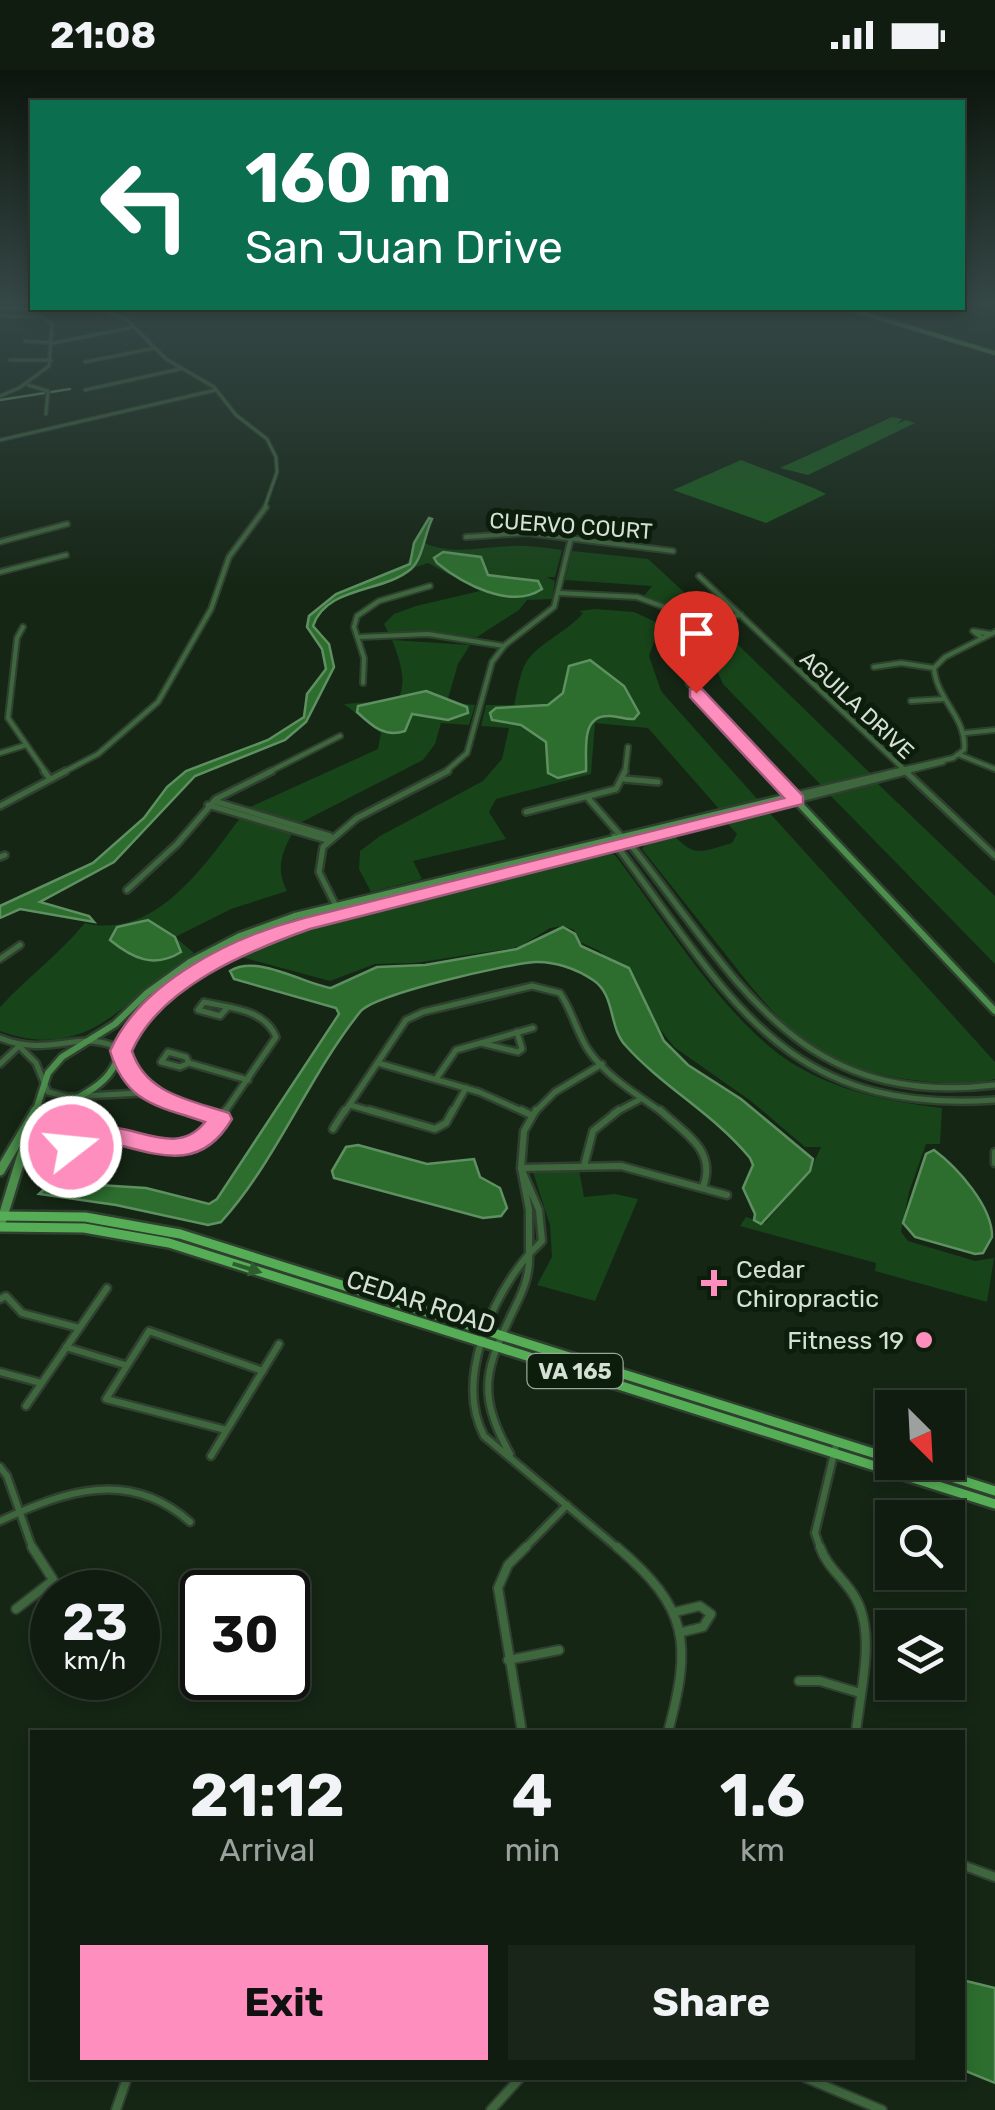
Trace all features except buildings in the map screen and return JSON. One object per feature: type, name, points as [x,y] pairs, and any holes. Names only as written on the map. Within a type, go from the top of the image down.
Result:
[{"type":"main road","name":"CEDAR ROAD","points":[[1,1221],[84,1217],[145,1226],[503,1334],[995,1504]]},
{"type":"main road","name":"CEDAR ROAD","points":[[1,1221],[97,1229],[157,1240],[497,1347],[875,1455]]},
{"type":"main road","points":[[960,1480],[995,1491]]},
{"type":"street","points":[[46,414],[47,398]]},
{"type":"street","points":[[0,440],[181,398]]},
{"type":"street","points":[[0,806],[98,754],[162,696],[211,609],[229,557],[267,504],[277,472],[274,451],[264,436],[223,398]]},
{"type":"street","points":[[0,542],[67,524]]},
{"type":"street","name":"CUERVO COURT","points":[[466,537],[518,532],[673,551]]},
{"type":"street","points":[[341,916],[319,871],[320,853],[329,838],[352,821],[441,778],[460,763],[468,753],[489,668],[503,647],[542,620],[558,593],[572,538]]},
{"type":"street","points":[[0,572],[66,555]]},
{"type":"street","name":"AGUILA DRIVE","points":[[699,576],[995,856]]},
{"type":"street","points":[[363,683],[364,658],[356,618],[370,605],[430,586]]},
{"type":"street","points":[[558,593],[637,597],[694,620],[741,616]]},
{"type":"street","points":[[694,620],[680,653],[689,684],[995,1011]]},
{"type":"street","points":[[23,627],[17,638],[9,720],[50,779]]},
{"type":"street","points":[[983,638],[973,630],[993,634]]},
{"type":"street","points":[[0,1171],[38,1107],[56,1063],[115,1024],[178,969],[222,944],[275,922],[336,906],[626,840],[953,758],[966,746],[964,733],[935,684],[934,668],[944,656],[993,634]]},
{"type":"street","points":[[358,639],[440,638],[503,647]]},
{"type":"street","points":[[874,666],[894,663],[934,668]]},
{"type":"street","points":[[911,701],[944,699]]},
{"type":"street","points":[[964,733],[995,730]]},
{"type":"street","points":[[127,890],[176,844],[210,803],[340,736]]},
{"type":"street","points":[[0,753],[26,746]]},
{"type":"street","points":[[526,812],[616,789],[624,779],[628,747]]},
{"type":"street","points":[[960,754],[995,769]]},
{"type":"street","points":[[624,779],[658,782]]},
{"type":"street","points":[[587,798],[614,840],[758,1030],[805,1064],[858,1087],[918,1100],[995,1100]]},
{"type":"street","points":[[210,803],[329,838]]},
{"type":"street","points":[[1,1221],[10,1181],[32,1136],[51,1114],[104,1080],[131,1029],[202,968],[268,936],[614,840]]},
{"type":"street","points":[[626,840],[774,1024],[819,1056],[863,1074],[921,1088],[995,1085]]},
{"type":"street","points":[[0,959],[20,944]]},
{"type":"street","points":[[333,1129],[400,1026],[414,1016],[539,986],[560,993],[575,1014],[585,1046],[602,1064],[639,1100],[660,1110],[704,1152],[709,1171],[703,1188]]},
{"type":"street","points":[[100,1136],[97,1147],[71,1147],[74,1136],[100,1136],[182,1148],[205,1138],[274,1042],[274,1029],[261,1017],[227,1008],[204,1002],[198,1010],[220,1016],[227,1008]]},
{"type":"street","points":[[436,1079],[452,1053],[532,1028]]},
{"type":"street","points":[[478,1042],[515,1053],[522,1049],[517,1032]]},
{"type":"street","points":[[0,1038],[19,1046],[47,1048],[100,1041],[121,1051],[130,1078],[157,1097]]},
{"type":"street","points":[[0,1064],[19,1046]]},
{"type":"street","points":[[19,1046],[36,1063],[44,1086],[58,1096],[79,1098],[116,1092],[157,1097],[220,1119]]},
{"type":"street","points":[[189,1064],[186,1057],[168,1052],[161,1062],[180,1067],[189,1064],[248,1080]]},
{"type":"street","points":[[377,1063],[466,1087],[531,1115]]},
{"type":"street","points":[[510,1454],[496,1430],[484,1394],[484,1377],[532,1273],[529,1210],[521,1168],[522,1138],[531,1115],[555,1090],[602,1064]]},
{"type":"street","points":[[858,1087],[863,1074]]},
{"type":"street","points":[[350,1105],[435,1129],[446,1123],[466,1087]]},
{"type":"street","points":[[584,1166],[584,1150],[593,1128],[639,1100]]},
{"type":"street","points":[[995,1152],[995,1162]]},
{"type":"street","points":[[521,1168],[621,1166],[727,1195]]},
{"type":"street","points":[[521,1168],[541,1219],[542,1241],[517,1268],[484,1343],[469,1382],[471,1413],[484,1436],[650,1575],[675,1612],[684,1666],[668,1730]]},
{"type":"street","points":[[26,1406],[106,1288]]},
{"type":"street","points":[[0,1299],[6,1296],[22,1313],[79,1328]]},
{"type":"street","points":[[226,1430],[106,1399],[150,1331],[263,1370]]},
{"type":"street","points":[[211,1456],[279,1344]]},
{"type":"street","points":[[66,1347],[127,1366]]},
{"type":"street","points":[[0,1372],[41,1383]]},
{"type":"street","points":[[835,1447],[814,1533],[823,1557],[854,1594],[866,1619],[856,1730]]},
{"type":"street","points":[[0,1467],[44,1570]]},
{"type":"street","points":[[0,1521],[68,1490],[103,1486],[162,1502],[190,1522]]},
{"type":"street","points":[[522,1730],[497,1597],[502,1575],[567,1505]]},
{"type":"street","points":[[16,1608],[30,1598]]},
{"type":"street","points":[[675,1612],[700,1606],[710,1614],[703,1627],[681,1632]]},
{"type":"street","points":[[508,1660],[559,1650]]},
{"type":"street","points":[[799,1681],[820,1681],[860,1693]]},
{"type":"street","points":[[965,1866],[995,1877]]},
{"type":"street","points":[[116,2110],[125,2080]]},
{"type":"street","points":[[491,2110],[518,2080]]},
{"type":"street","points":[[811,2080],[882,2110]]},
{"type":"shaded area","points":[[892,417],[902,419],[897,424],[906,420],[915,423],[808,475],[780,468]]},
{"type":"shaded area","points":[[741,460],[826,494],[766,523],[673,490]]},
{"type":"shaded area","points":[[432,519],[421,552],[411,569],[342,597],[320,613],[313,626],[329,644],[334,667],[306,722],[285,740],[195,776],[114,862],[40,902],[89,916],[94,922],[20,909],[0,918],[0,906],[93,863],[144,818],[167,787],[186,771],[268,740],[304,717],[307,694],[326,669],[322,649],[307,627],[309,616],[336,594],[410,564],[414,543]]},
{"type":"shaded area","points":[[418,540],[453,550],[519,546],[562,550],[555,577],[546,577],[555,581],[552,599],[527,600],[519,610],[477,637],[388,632],[384,624],[394,614],[480,591],[428,563],[388,576],[406,566]]},
{"type":"shaded area","points":[[572,551],[648,559],[712,618],[692,616],[644,596],[652,586],[565,580]]},
{"type":"shaded area","points":[[443,552],[481,557],[488,575],[538,581],[542,589],[516,597],[488,592],[437,563],[434,558]]},
{"type":"shaded area","points":[[579,611],[634,612],[660,624],[649,656],[661,691],[759,801],[720,810],[648,728],[595,723],[591,774],[496,799],[489,812],[506,839],[413,861],[422,879],[371,892],[359,869],[360,851],[380,836],[483,781],[502,759],[509,728],[481,726],[486,705],[514,705],[529,658],[576,620],[583,613]]},
{"type":"shaded area","points":[[718,623],[870,773],[821,785],[723,684],[713,662],[713,646],[688,643],[698,624]]},
{"type":"shaded area","points":[[392,640],[470,645],[458,664],[447,702],[475,705],[469,725],[441,723],[435,744],[423,760],[300,823],[248,808],[378,749],[381,733],[344,704],[398,700],[402,677]]},
{"type":"shaded area","points":[[590,660],[624,686],[639,713],[634,719],[608,716],[593,722],[587,736],[586,771],[558,778],[548,773],[546,742],[521,725],[492,720],[490,713],[496,708],[548,705],[563,693],[569,666]]},
{"type":"shaded area","points":[[426,691],[467,707],[468,713],[448,720],[412,714],[405,731],[391,733],[373,726],[357,712],[358,706]]},
{"type":"shaded area","points":[[877,783],[995,896],[995,964],[830,795]]},
{"type":"shaded area","points":[[767,810],[995,1062],[995,1079],[943,1083],[878,1074],[849,1064],[802,1038],[762,1000],[642,849],[646,843],[674,835],[688,848],[700,851],[732,843],[737,834],[725,821]]},
{"type":"shaded area","points":[[240,818],[292,834],[281,862],[287,891],[231,909],[175,937],[194,953],[105,1021],[83,1032],[59,1039],[32,1039],[0,1031],[0,1007],[85,923],[110,925],[133,921],[155,910],[193,878]]},
{"type":"shaded area","points":[[609,853],[615,855],[722,998],[770,1047],[795,1065],[848,1089],[942,1108],[940,1144],[926,1144],[909,1192],[901,1232],[908,1241],[975,1261],[994,1258],[987,1302],[875,1271],[876,1263],[740,1226],[746,1217],[765,1223],[810,1171],[821,1147],[805,1147],[751,1101],[674,1047],[600,951],[580,942],[574,930],[563,926],[550,928],[519,947],[415,963],[375,964],[330,981],[237,956],[306,930]]},
{"type":"shaded area","points":[[148,920],[175,937],[181,952],[162,960],[144,959],[110,940],[117,927]]},
{"type":"shaded area","points":[[563,927],[575,934],[581,946],[629,968],[664,1041],[688,1065],[741,1099],[813,1159],[810,1171],[761,1224],[754,1220],[743,1188],[753,1165],[750,1158],[626,1046],[600,986],[573,969],[542,962],[443,981],[389,997],[360,1012],[259,1172],[221,1222],[208,1225],[116,1205],[39,1194],[52,1182],[146,1188],[209,1204],[217,1199],[339,1014],[336,1008],[234,979],[230,971],[253,966],[266,968],[331,988],[377,967],[425,965],[517,949]]},
{"type":"shaded area","points":[[358,1145],[427,1164],[474,1159],[480,1177],[500,1188],[507,1208],[501,1216],[483,1218],[334,1178],[332,1171],[346,1147]]},
{"type":"shaded area","points":[[934,1150],[963,1177],[987,1213],[992,1237],[983,1253],[915,1237],[903,1223],[926,1154]]},
{"type":"shaded area","points":[[579,1170],[584,1197],[615,1194],[638,1199],[595,1301],[537,1285],[552,1257],[550,1225],[533,1172]]},
{"type":"shaded area","points":[[965,1981],[995,1988],[995,2083],[965,2071]]},
{"type":"waterway","points":[[0,400],[11,398]]},
{"type":"place","name":"Cedar Chiropractic","points":[[714,1283]]},
{"type":"place","name":"Fitness 19","points":[[924,1340]]},
{"type":"route","points":[[71,1147],[97,1147],[100,1136],[115,1135],[173,1149],[198,1143],[210,1134],[220,1119],[157,1097],[139,1086],[130,1078],[121,1051],[131,1029],[172,990],[202,968],[253,942],[304,924],[796,800],[696,693]]}]
